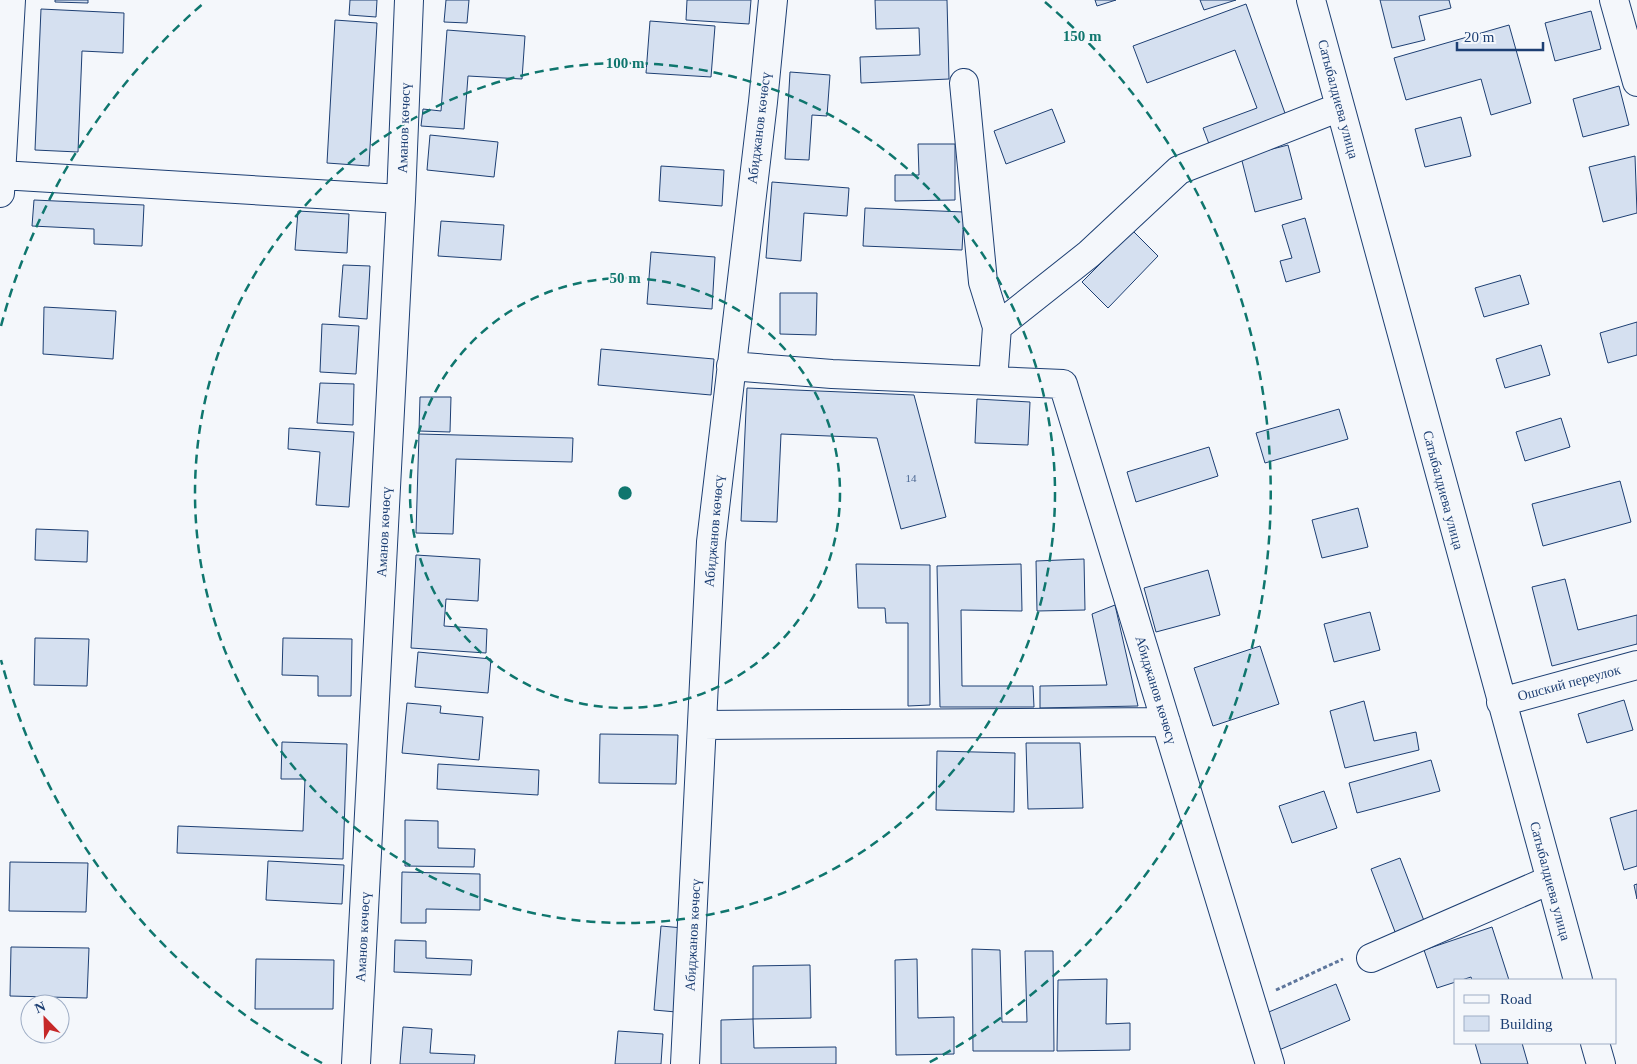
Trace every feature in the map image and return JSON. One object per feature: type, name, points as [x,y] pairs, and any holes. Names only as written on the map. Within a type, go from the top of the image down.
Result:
[{"type":"street","points":[[11,0],[0,184],[401,198]]},
{"type":"street","name":"Аманов көчөсү","points":[[356,1064],[401,198],[409,0]]},
{"type":"street","name":"Абиджанов көчөсү","points":[[685,1064],[711,542],[763,102],[773,0]]},
{"type":"street","name":"Сатыбалдиева улица","points":[[1311,0],[1578,979]]},
{"type":"street","points":[[1614,0],[1637,82]]},
{"type":"street","points":[[731,366],[832,374],[993,381],[997,327],[983,282],[964,83]]},
{"type":"street","points":[[997,327],[1089,254],[1179,170],[1340,108]]},
{"type":"street","name":"Абиджанов көчөсү","points":[[993,381],[1063,384],[1270,1064]]},
{"type":"street","name":"Ошский переулок","points":[[1501,702],[1637,665]]},
{"type":"street","points":[[703,725],[1166,722]]},
{"type":"street","points":[[1371,958],[1550,880]]},
{"type":"street","points":[[1595,1044],[1601,1064]]},
{"type":"path","points":[[1251,1002],[1359,952],[1371,958]]},
{"type":"building","points":[[55,0],[88,0],[88,3],[55,2]]},
{"type":"building","points":[[350,0],[377,0],[376,17],[349,15]]},
{"type":"building","points":[[446,0],[469,0],[467,23],[444,22]]},
{"type":"building","points":[[687,0],[751,0],[749,24],[686,20]]},
{"type":"building","points":[[875,0],[947,0],[949,79],[861,83],[860,57],[920,55],[919,28],[876,29]]},
{"type":"building","points":[[1095,0],[1116,0],[1097,6]]},
{"type":"building","points":[[1200,0],[1236,0],[1204,10]]},
{"type":"building","points":[[1380,0],[1449,0],[1451,8],[1419,16],[1425,40],[1392,48]]},
{"type":"building","points":[[1246,4],[1286,116],[1209,144],[1203,128],[1257,108],[1235,50],[1147,83],[1133,46]]},
{"type":"building","points":[[41,9],[124,13],[123,53],[82,51],[78,152],[35,150]]},
{"type":"building","points":[[1591,11],[1601,49],[1555,61],[1545,23]]},
{"type":"building","points":[[335,20],[377,23],[369,166],[327,163]]},
{"type":"building","points":[[650,21],[715,26],[711,77],[646,73]]},
{"type":"building","points":[[1509,25],[1531,103],[1491,115],[1481,79],[1406,100],[1394,58]]},
{"type":"building","points":[[447,30],[525,36],[522,79],[468,76],[464,129],[421,126],[423,109],[441,111]]},
{"type":"building","points":[[790,72],[830,75],[827,116],[812,115],[809,160],[785,159]]},
{"type":"building","points":[[1619,86],[1629,125],[1583,137],[1573,99]]},
{"type":"building","points":[[1052,109],[1065,142],[1006,164],[994,131]]},
{"type":"building","points":[[1461,117],[1471,156],[1425,167],[1415,129]]},
{"type":"building","points":[[430,135],[498,142],[494,177],[427,170]]},
{"type":"building","points":[[918,144],[955,144],[955,200],[895,201],[895,175],[919,175]]},
{"type":"building","points":[[1288,145],[1302,199],[1255,212],[1241,157]]},
{"type":"building","points":[[1635,156],[1637,213],[1603,222],[1589,167]]},
{"type":"building","points":[[661,166],[724,170],[722,206],[659,201]]},
{"type":"building","points":[[772,182],[849,188],[847,216],[804,213],[801,261],[766,258]]},
{"type":"building","points":[[34,200],[144,205],[142,246],[94,244],[94,229],[32,226]]},
{"type":"building","points":[[865,208],[964,212],[962,250],[863,246]]},
{"type":"building","points":[[298,211],[349,214],[347,253],[295,250]]},
{"type":"building","points":[[1305,218],[1320,272],[1286,282],[1280,261],[1292,258],[1282,225]]},
{"type":"building","points":[[441,221],[504,225],[501,260],[438,256]]},
{"type":"building","points":[[1133,231],[1158,256],[1108,308],[1082,282]]},
{"type":"building","points":[[651,252],[715,257],[712,309],[647,304]]},
{"type":"building","points":[[343,265],[370,266],[367,319],[339,317]]},
{"type":"building","points":[[1520,275],[1529,304],[1484,317],[1475,288]]},
{"type":"building","points":[[780,293],[817,293],[816,335],[780,334]]},
{"type":"building","points":[[44,307],[116,311],[113,359],[43,354]]},
{"type":"building","points":[[1637,322],[1637,355],[1608,363],[1600,333]]},
{"type":"building","points":[[322,324],[359,326],[356,374],[320,372]]},
{"type":"building","points":[[1541,345],[1550,375],[1505,388],[1496,359]]},
{"type":"building","points":[[601,349],[714,359],[711,395],[598,385]]},
{"type":"building","points":[[320,383],[354,384],[353,425],[317,423]]},
{"type":"building","points":[[747,388],[914,395],[946,517],[901,529],[877,438],[781,434],[777,522],[741,521]]},
{"type":"building","points":[[420,397],[451,397],[450,432],[419,431]]},
{"type":"building","points":[[977,399],[1030,402],[1028,445],[975,443]]},
{"type":"building","points":[[1339,409],[1348,439],[1265,463],[1256,433]]},
{"type":"building","points":[[1561,418],[1570,447],[1525,461],[1516,432]]},
{"type":"building","points":[[289,428],[354,432],[349,507],[316,505],[320,452],[288,449]]},
{"type":"building","points":[[419,434],[573,438],[572,462],[456,459],[453,534],[416,533]]},
{"type":"building","points":[[1209,447],[1218,476],[1136,502],[1127,472]]},
{"type":"building","points":[[1620,481],[1631,522],[1543,546],[1532,504]]},
{"type":"building","points":[[1358,508],[1368,547],[1322,558],[1312,520]]},
{"type":"building","points":[[36,529],[88,531],[87,562],[35,560]]},
{"type":"building","points":[[416,555],[480,559],[478,601],[446,599],[444,626],[487,629],[486,653],[411,648]]},
{"type":"building","points":[[1084,559],[1085,610],[1037,611],[1036,561]]},
{"type":"building","points":[[856,564],[930,565],[930,705],[908,706],[908,623],[886,623],[885,608],[858,608]]},
{"type":"building","points":[[1021,564],[1022,611],[961,610],[962,686],[1033,686],[1034,707],[940,707],[937,566]]},
{"type":"building","points":[[1208,570],[1220,615],[1156,632],[1144,588]]},
{"type":"building","points":[[1565,579],[1578,630],[1637,615],[1637,644],[1552,666],[1532,587]]},
{"type":"building","points":[[1115,605],[1138,706],[1040,708],[1040,686],[1107,685],[1092,614]]},
{"type":"building","points":[[1370,612],[1380,650],[1334,662],[1324,624]]},
{"type":"building","points":[[35,638],[89,639],[87,686],[34,685]]},
{"type":"building","points":[[283,638],[352,639],[351,696],[318,696],[318,676],[282,675]]},
{"type":"building","points":[[1260,646],[1279,704],[1213,726],[1194,668]]},
{"type":"building","points":[[418,652],[491,659],[488,693],[415,687]]},
{"type":"building","points":[[1624,700],[1633,730],[1587,743],[1578,714]]},
{"type":"building","points":[[1364,701],[1374,741],[1416,732],[1419,750],[1345,768],[1330,711]]},
{"type":"building","points":[[407,703],[441,706],[440,713],[483,717],[479,760],[402,753]]},
{"type":"building","points":[[600,734],[678,735],[676,784],[599,783]]},
{"type":"building","points":[[282,742],[347,744],[343,859],[177,853],[178,826],[303,831],[305,779],[281,779]]},
{"type":"building","points":[[1026,743],[1080,743],[1083,808],[1028,809]]},
{"type":"building","points":[[937,751],[1015,753],[1014,812],[936,810]]},
{"type":"building","points":[[1431,760],[1440,791],[1357,813],[1349,783]]},
{"type":"building","points":[[438,764],[539,770],[538,795],[437,789]]},
{"type":"building","points":[[1324,791],[1337,828],[1292,843],[1279,806]]},
{"type":"building","points":[[1637,810],[1637,866],[1624,870],[1610,818]]},
{"type":"building","points":[[405,820],[438,821],[438,848],[475,849],[474,867],[405,866]]},
{"type":"building","points":[[1400,858],[1426,926],[1397,937],[1371,869]]},
{"type":"building","points":[[268,861],[344,865],[342,904],[266,900]]},
{"type":"building","points":[[10,862],[88,863],[86,912],[9,911]]},
{"type":"building","points":[[402,872],[480,874],[480,910],[426,909],[426,923],[401,923]]},
{"type":"building","points":[[1637,884],[1637,899],[1634,885]]},
{"type":"building","points":[[661,926],[683,928],[676,1012],[654,1010]]},
{"type":"building","points":[[1492,927],[1509,979],[1472,979],[1471,977],[1454,979],[1454,982],[1437,988],[1424,950]]},
{"type":"building","points":[[395,940],[426,941],[426,958],[472,960],[471,975],[394,972]]},
{"type":"building","points":[[11,947],[89,948],[87,998],[70,998],[70,994],[20,994],[20,996],[10,996]]},
{"type":"building","points":[[972,949],[1000,950],[1002,1022],[1027,1022],[1025,951],[1053,951],[1054,1051],[973,1051]]},
{"type":"building","points":[[256,959],[334,960],[333,1009],[255,1009]]},
{"type":"building","points":[[917,959],[918,1018],[954,1017],[954,1054],[896,1055],[895,960]]},
{"type":"building","points":[[810,965],[811,1018],[753,1019],[753,966]]},
{"type":"building","points":[[1107,979],[1106,1024],[1130,1023],[1130,1050],[1057,1051],[1058,980]]},
{"type":"building","points":[[1336,984],[1350,1020],[1279,1050],[1264,1014]]},
{"type":"building","points":[[753,1019],[754,1048],[836,1047],[836,1064],[721,1064],[721,1020]]},
{"type":"building","points":[[403,1027],[432,1029],[430,1053],[475,1055],[474,1064],[400,1064]]},
{"type":"building","points":[[618,1031],[663,1034],[661,1064],[615,1064]]},
{"type":"building","points":[[1475,1044],[1522,1044],[1528,1064],[1481,1064]]}]
